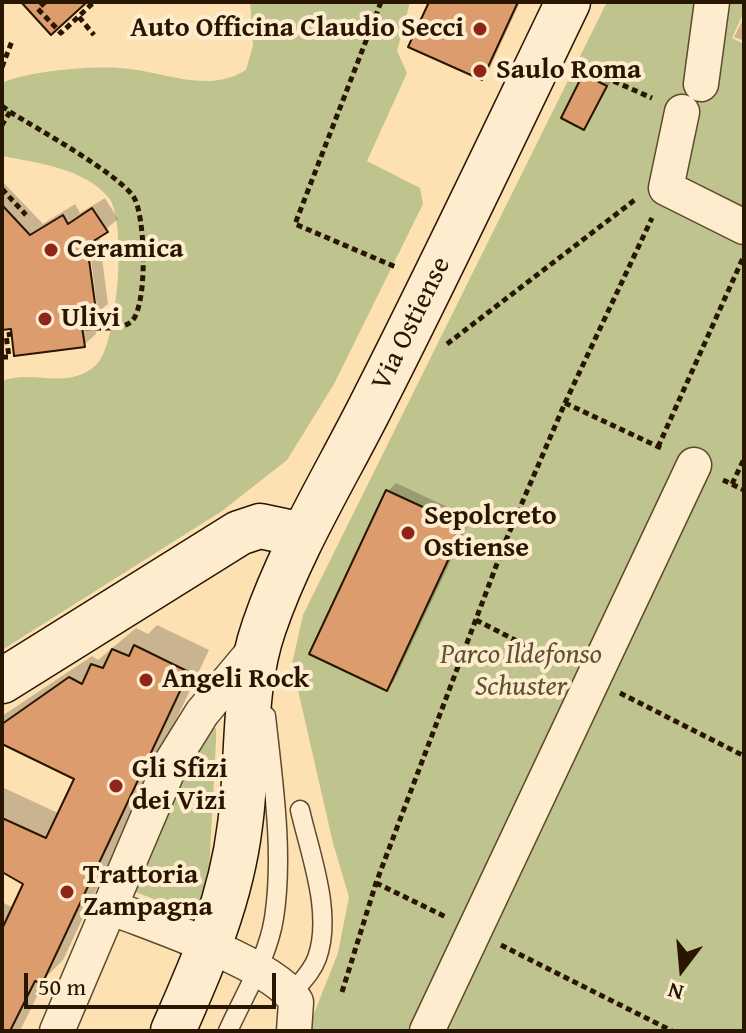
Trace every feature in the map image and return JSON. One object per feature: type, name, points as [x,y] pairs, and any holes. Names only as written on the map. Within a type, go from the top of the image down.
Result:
[{"type":"main road","name":"Via Ostiense","points":[[173,1031],[210,947],[226,900],[237,849],[258,646],[303,535],[389,370],[568,2]]},
{"type":"main road","points":[[2,681],[247,530],[260,526],[303,535]]},
{"type":"street","points":[[712,2],[691,98],[662,197],[744,227]]},
{"type":"street","points":[[427,1031],[694,465]]},
{"type":"street","name":"Via Ostiense","points":[[57,1031],[143,824],[185,738],[258,646]]},
{"type":"street","points":[[110,907],[257,969],[292,993],[297,1008],[294,1031]]},
{"type":"lane","name":"Via Ostiense","points":[[228,1031],[257,969],[274,920],[274,792],[258,646]]},
{"type":"lane","points":[[292,993],[311,971],[321,943],[316,878],[300,810]]},
{"type":"path","points":[[45,2],[38,9],[61,33],[94,2]]},
{"type":"path","points":[[381,2],[295,224],[402,270]]},
{"type":"path","points":[[79,17],[94,35]]},
{"type":"path","points":[[2,67],[12,41]]},
{"type":"path","points":[[546,48],[691,98]]},
{"type":"path","points":[[2,106],[113,179],[133,196],[142,218],[141,304],[132,321],[121,326],[82,328]]},
{"type":"path","points":[[2,125],[10,112]]},
{"type":"path","points":[[2,189],[26,215]]},
{"type":"path","points":[[342,992],[376,883],[506,540],[565,403],[662,197],[640,196],[442,348]]},
{"type":"path","points":[[658,447],[744,256]]},
{"type":"path","points":[[2,357],[9,357],[6,335],[12,334]]},
{"type":"path","points":[[565,403],[744,490]]},
{"type":"path","points":[[732,484],[744,459]]},
{"type":"path","points":[[376,883],[672,1031]]},
{"type":"green space","points":[[250,2],[410,2],[397,51],[407,73],[367,161],[420,188],[423,204],[334,384],[287,460],[222,511],[2,650],[2,381],[26,377],[74,377],[96,365],[110,334],[119,256],[115,211],[109,198],[99,188],[60,168],[2,156],[2,83],[43,72],[92,68],[119,68],[200,81],[231,77],[246,70],[253,45]]},
{"type":"green space","name":"Parco Ildefonso Schuster","points":[[607,2],[744,2],[744,12],[732,38],[744,44],[744,1031],[307,1031],[338,953],[349,897],[333,843],[292,664],[303,615]]},
{"type":"green space","points":[[212,728],[216,728],[216,741],[209,872],[201,918],[131,890],[191,755]]},
{"type":"building","points":[[21,2],[87,2],[51,35]]},
{"type":"building","points":[[429,2],[518,2],[482,80],[408,47]]},
{"type":"building","points":[[583,74],[607,86],[584,130],[561,118]]},
{"type":"building","points":[[2,205],[30,235],[63,215],[68,224],[92,208],[108,232],[87,245],[97,318],[81,320],[85,347],[14,356],[11,329],[2,330]]},
{"type":"building","points":[[386,490],[464,526],[387,691],[309,654]]},
{"type":"building","points":[[134,645],[189,672],[42,984],[35,981],[10,1031],[2,1031],[2,929],[23,884],[2,872],[2,818],[46,838],[74,779],[2,744],[2,724],[69,677],[82,684],[91,664],[103,668],[112,649],[129,656]]},
{"type":"place","name":"Auto Officina Claudio Secci","points":[[480,29]]},
{"type":"place","name":"Saulo Roma","points":[[480,71]]},
{"type":"place","name":"Ceramica","points":[[51,250]]},
{"type":"place","name":"Ulivi","points":[[45,319]]},
{"type":"place","name":"Sepolcreto Ostiense","points":[[408,533]]},
{"type":"place","name":"Angeli Rock","points":[[146,680]]},
{"type":"place","name":"Gli Sfizi dei Vizi","points":[[116,786]]},
{"type":"place","name":"Trattoria Zampagna","points":[[67,892]]}]
